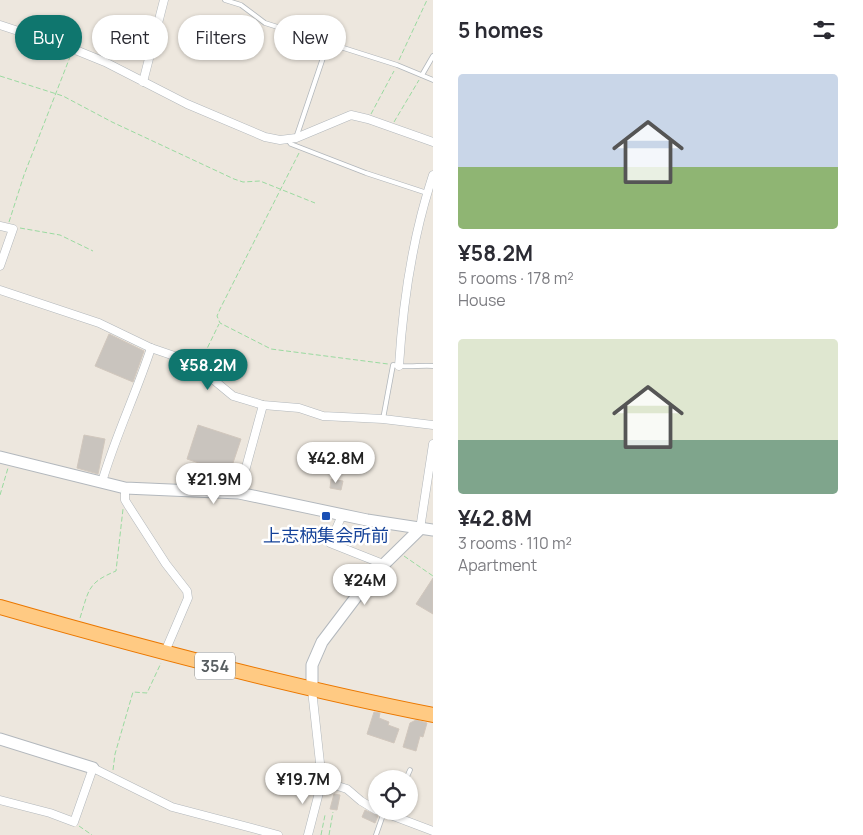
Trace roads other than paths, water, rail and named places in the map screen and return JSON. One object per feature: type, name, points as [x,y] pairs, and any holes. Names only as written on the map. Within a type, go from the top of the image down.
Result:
[{"type":"highway","name":"354","points":[[0,599],[166,650]]},
{"type":"highway","name":"354","points":[[0,607],[166,650],[433,715]]},
{"type":"highway","name":"354","points":[[311,686],[433,707]]},
{"type":"street","points":[[143,82],[164,0]]},
{"type":"street","points":[[0,25],[74,49],[265,137],[292,139],[351,115],[433,142]]},
{"type":"street","points":[[396,365],[408,270],[416,231],[433,175]]},
{"type":"street","points":[[0,226],[12,229],[0,265]]},
{"type":"street","points":[[0,290],[99,322],[151,348],[198,366],[223,390],[233,396],[263,405],[299,408],[323,416],[383,419],[433,425]]},
{"type":"street","points":[[102,482],[111,450],[130,410],[151,348]]},
{"type":"street","points":[[239,493],[263,405]]},
{"type":"street","points":[[308,835],[322,781],[311,686],[312,665],[317,650],[372,576],[420,529],[433,444]]},
{"type":"street","points":[[5,458],[125,488],[239,493],[342,515],[433,530]]},
{"type":"street","points":[[125,488],[126,500],[166,564],[187,591],[188,598],[166,650]]},
{"type":"street","points":[[342,515],[330,543],[383,564]]},
{"type":"street","points":[[0,739],[93,768],[172,807],[278,835]]},
{"type":"street","points":[[0,800],[50,813],[74,822],[93,768]]},
{"type":"street","points":[[322,781],[347,789],[361,802],[368,805]]},
{"type":"street","points":[[405,820],[433,831]]},
{"type":"lane","points":[[225,0],[241,5],[265,22],[274,25]]},
{"type":"lane","points":[[346,49],[397,65],[433,80]]},
{"type":"lane","points":[[422,75],[433,56]]},
{"type":"lane","points":[[322,60],[291,144],[366,173],[427,193]]},
{"type":"lane","points":[[383,419],[396,365],[417,368],[421,365],[433,366]]},
{"type":"lane","points":[[376,835],[382,820]]},
{"type":"place","name":"上志柄集会所前","points":[[326,516]]}]
